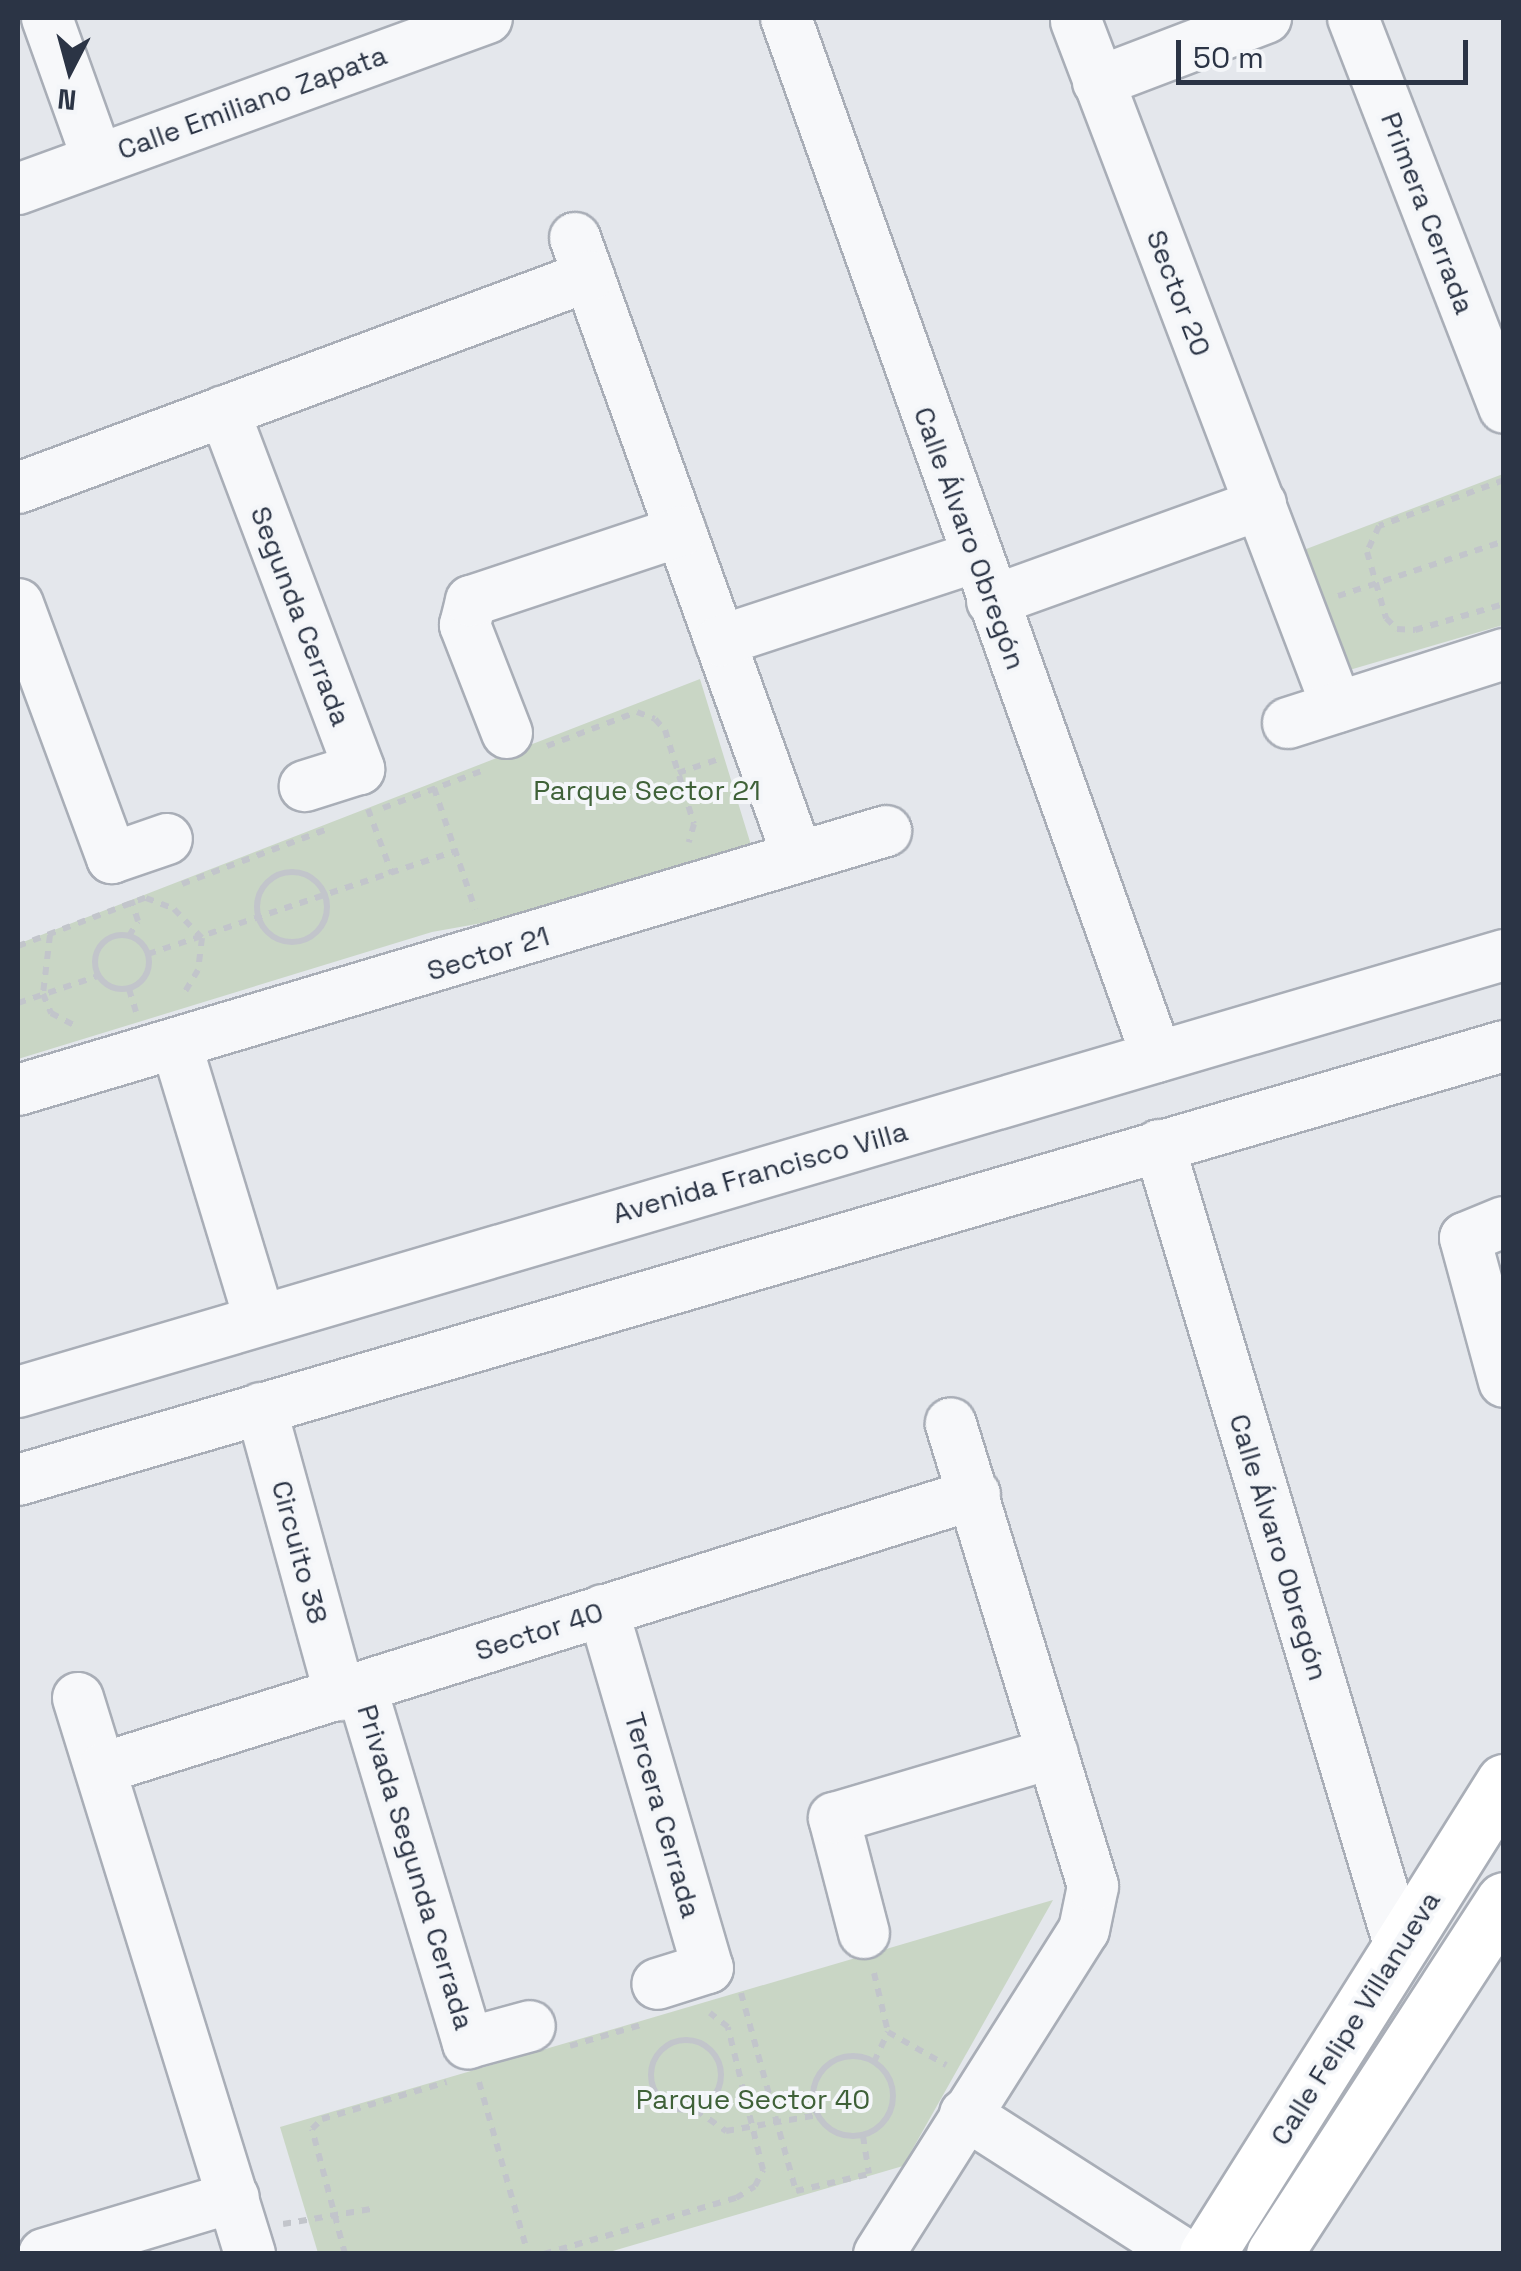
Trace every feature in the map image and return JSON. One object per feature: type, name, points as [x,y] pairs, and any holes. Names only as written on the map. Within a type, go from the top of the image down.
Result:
[{"type":"main road","name":"Calle Felipe Villanueva","points":[[1206,2254],[1504,1782]]},
{"type":"main road","name":"Calle Felipe Villanueva","points":[[1274,2254],[1504,1900]]},
{"type":"street","points":[[47,18],[97,158]]},
{"type":"street","name":"Calle Emiliano Zapata","points":[[18,190],[488,18]]},
{"type":"street","name":"Calle Álvaro Obregón","points":[[786,18],[1157,1057]]},
{"type":"street","points":[[1098,82],[1266,18]]},
{"type":"street","name":"Primera Cerrada","points":[[1354,18],[1504,408]]},
{"type":"street","name":"Sector 20","points":[[1076,22],[1337,707]]},
{"type":"street","points":[[18,488],[224,411],[582,258],[798,858]]},
{"type":"street","name":"Segunda Cerrada","points":[[224,411],[358,769]]},
{"type":"street","points":[[720,641],[984,579],[1261,504]]},
{"type":"street","points":[[507,733],[465,625],[471,601],[680,531]]},
{"type":"street","points":[[18,604],[112,858],[168,840]]},
{"type":"street","points":[[1288,724],[1504,654]]},
{"type":"street","points":[[306,786],[358,769]]},
{"type":"street","name":"Sector 21","points":[[18,1090],[169,1012],[798,858],[886,831]]},
{"type":"street","name":"Avenida Francisco Villa","points":[[18,1392],[259,1317],[1504,955]]},
{"type":"street","points":[[169,1012],[259,1317]]},
{"type":"street","points":[[18,1480],[1504,1046]]},
{"type":"street","name":"Calle Álvaro Obregón","points":[[1159,1145],[1400,1948]]},
{"type":"street","points":[[1504,1222],[1465,1238],[1504,1382]]},
{"type":"street","name":"Circuito 38","points":[[261,1408],[351,1692]]},
{"type":"street","points":[[879,2254],[1084,1930],[1092,1886],[951,1423]]},
{"type":"street","name":"Sector 40","points":[[102,1768],[975,1494]]},
{"type":"street","name":"Tercera Cerrada","points":[[603,1610],[702,1990]]},
{"type":"street","name":"Privada Segunda Cerrada","points":[[351,1692],[468,2042],[541,2039]]},
{"type":"street","points":[[44,2254],[242,2226],[78,1698]]},
{"type":"street","points":[[864,1933],[834,1818],[1053,1753]]},
{"type":"street","points":[[660,2001],[702,1990]]},
{"type":"street","points":[[973,2100],[1184,2254]]},
{"type":"path","points":[[1504,480],[1379,526],[1367,552],[1386,618],[1397,628],[1415,630],[1504,604]]},
{"type":"path","points":[[1301,608],[1504,542]]},
{"type":"path","points":[[637,712],[665,730],[694,824],[686,845]]},
{"type":"path","points":[[358,769],[392,874]]},
{"type":"path","points":[[434,788],[477,914]]},
{"type":"path","points":[[148,954],[260,921],[455,851]]},
{"type":"path","points":[[281,873],[304,873],[326,898],[325,920],[309,938],[286,941],[260,921],[258,898],[281,873]]},
{"type":"path","points":[[145,898],[174,909],[202,938]]},
{"type":"path","points":[[459,917],[494,912]]},
{"type":"path","points":[[50,934],[43,994],[51,1013],[83,1027],[67,1032]]},
{"type":"path","points":[[130,936],[148,954],[148,971],[129,989],[111,988],[98,976],[97,949],[112,937],[130,936]]},
{"type":"path","points":[[169,1012],[198,970],[202,938]]},
{"type":"path","points":[[309,938],[314,954]]},
{"type":"path","points":[[18,1003],[98,976]]},
{"type":"path","points":[[118,1016],[169,1012],[201,990]]},
{"type":"path","points":[[864,1933],[888,2032],[973,2100]]},
{"type":"path","points":[[544,2254],[736,2198],[755,2186],[763,2170],[728,2027],[709,2012],[702,1990],[741,1993],[796,2190],[869,2174]]},
{"type":"path","points":[[541,2039],[660,2001]]},
{"type":"path","points":[[874,2062],[888,2032]]},
{"type":"path","points":[[696,2109],[714,2096],[719,2065],[706,2046],[672,2043],[655,2059],[651,2082],[663,2102],[696,2109],[726,2131],[818,2115],[849,2137],[885,2121],[892,2108],[891,2082],[874,2062],[849,2056],[825,2068],[814,2090],[818,2115]]},
{"type":"path","points":[[345,2254],[313,2148],[312,2129],[322,2119],[477,2074],[528,2254]]},
{"type":"path","points":[[242,2226],[335,2218],[370,2209]]},
{"type":"green space","points":[[1503,474],[1503,625],[1346,671],[1301,551]]},
{"type":"green space","name":"Parque Sector 21","points":[[700,679],[751,845],[516,917],[432,932],[18,1059],[18,944]]},
{"type":"green space","name":"Parque Sector 40","points":[[1053,1900],[903,2166],[606,2253],[318,2253],[280,2127]]}]
